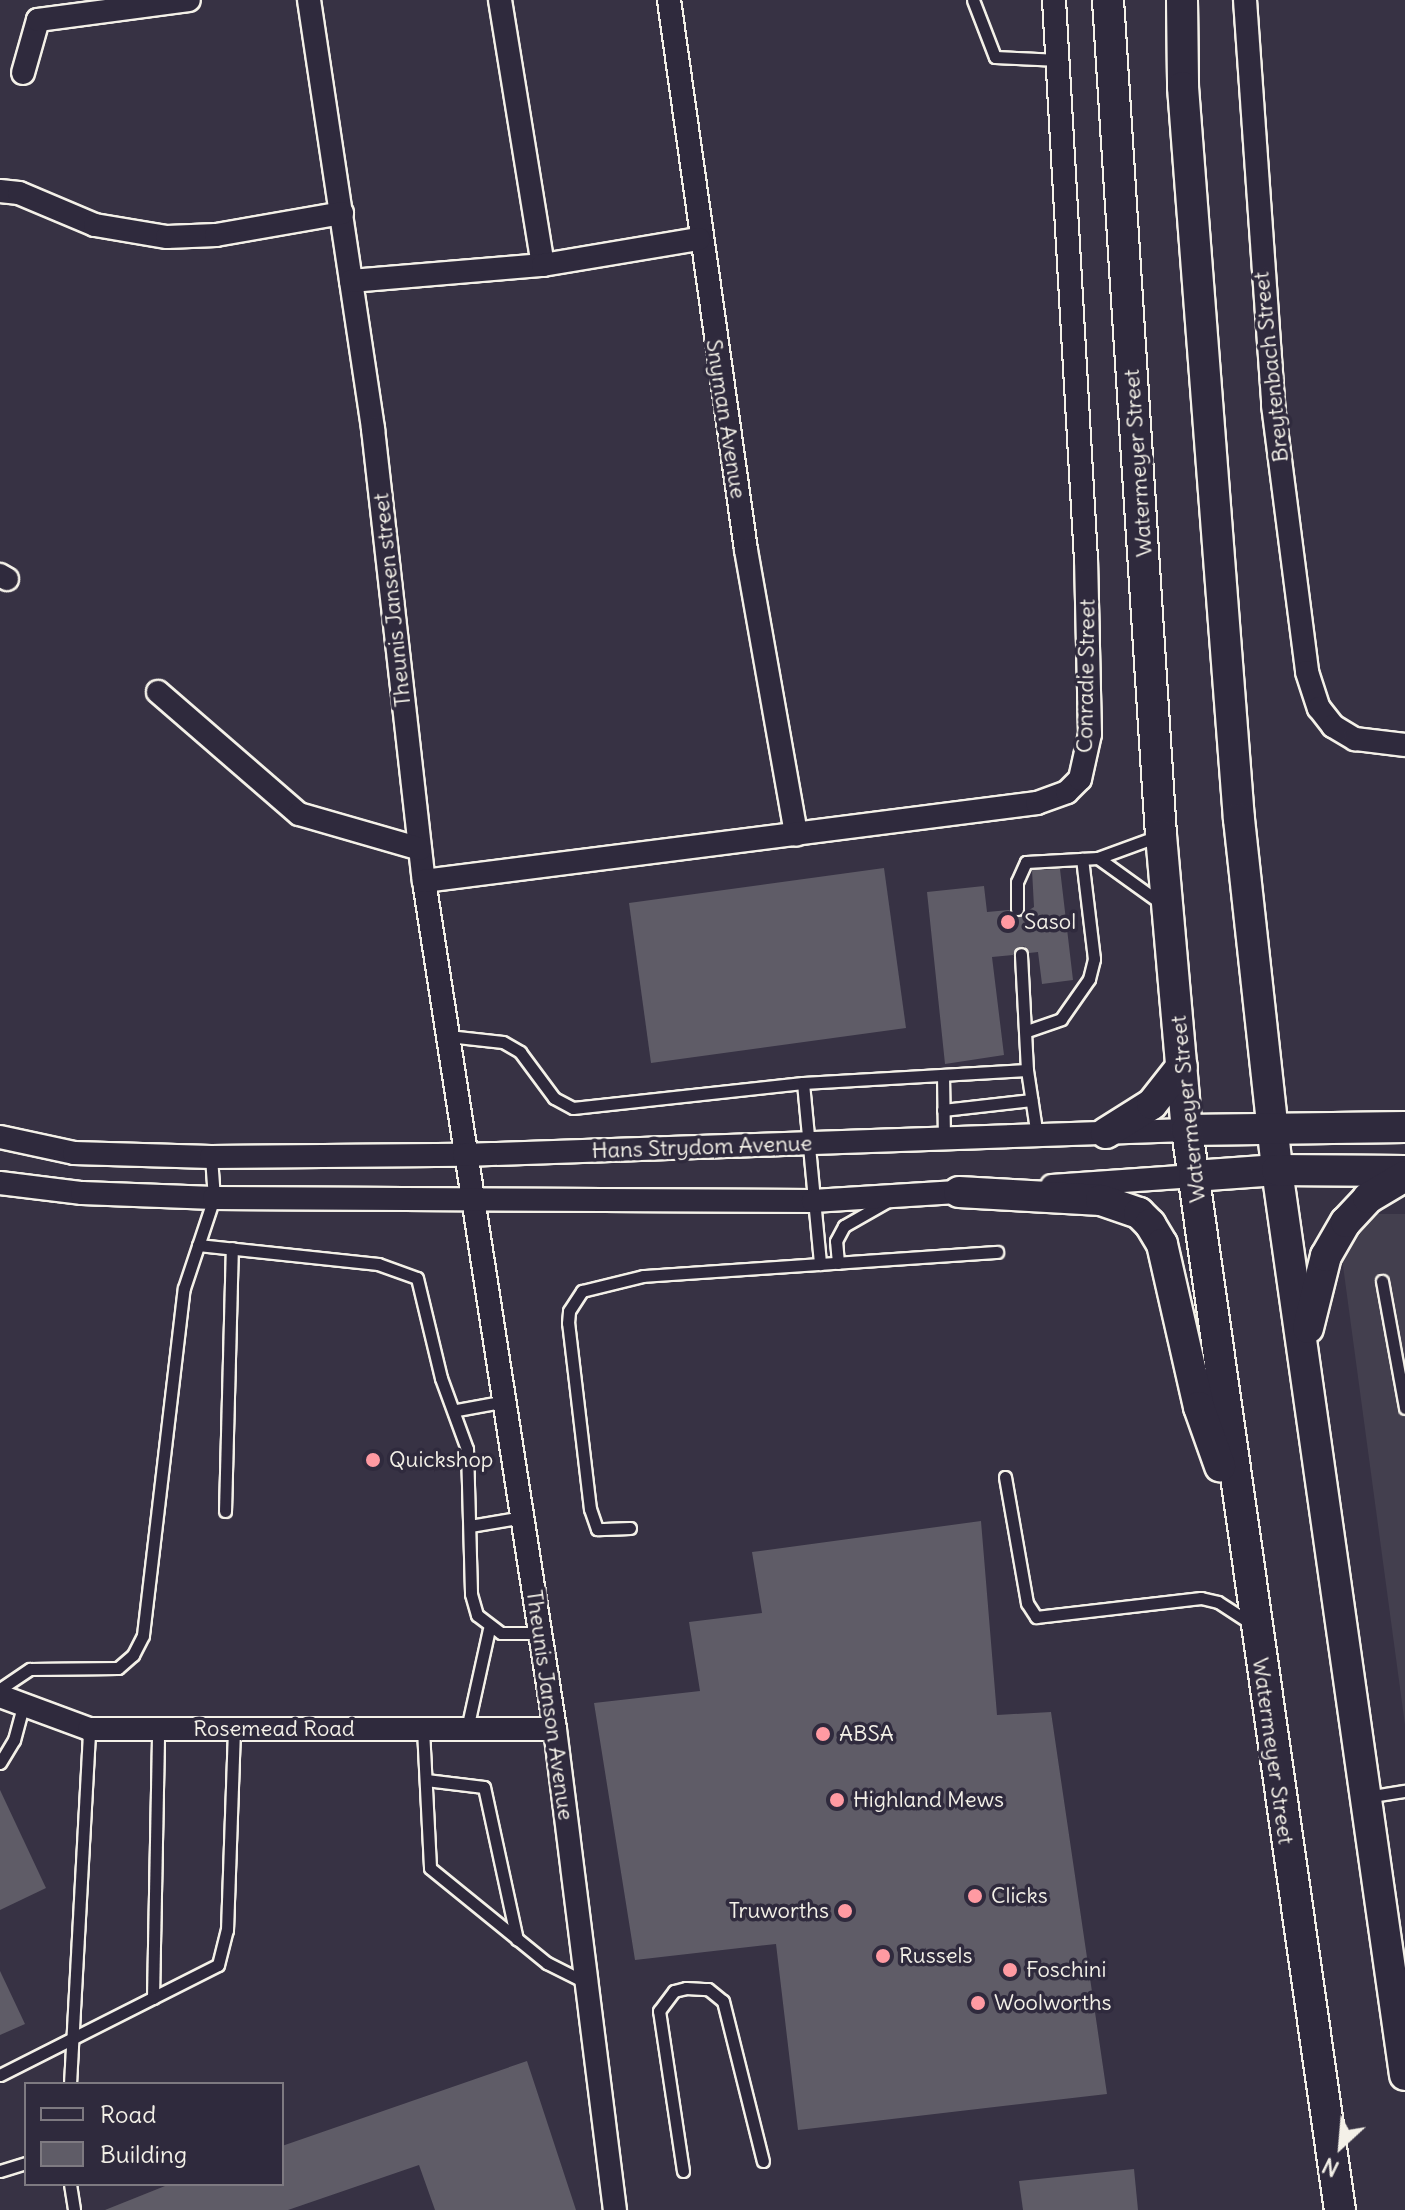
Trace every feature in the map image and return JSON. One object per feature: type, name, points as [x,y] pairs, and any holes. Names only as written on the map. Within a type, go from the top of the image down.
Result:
[{"type":"main road","name":"Watermeyer Street","points":[[1108,0],[1161,835],[1187,1130],[1255,1629],[1340,2210]]},
{"type":"main road","points":[[1182,0],[1183,87],[1239,819],[1277,1170],[1405,2075]]},
{"type":"main road","points":[[1106,1133],[1152,1104],[1182,1066]]},
{"type":"main road","name":"Hans Strydom Avenue","points":[[1187,1130],[1272,1126],[1405,1127]]},
{"type":"main road","points":[[1194,1176],[1277,1170],[1405,1173]]},
{"type":"main road","points":[[1304,1352],[1326,1256],[1368,1198],[1405,1173]]},
{"type":"main road","points":[[959,1192],[1101,1200],[1139,1213],[1150,1224],[1168,1266],[1199,1407],[1240,1521]]},
{"type":"street","points":[[23,73],[41,10],[189,0]]},
{"type":"street","name":"Theunis Jansen street","points":[[309,0],[351,281],[424,881],[464,1155],[476,1201]]},
{"type":"street","points":[[500,0],[543,265]]},
{"type":"street","name":"Snyman Avenue","points":[[669,0],[699,239],[796,835]]},
{"type":"street","name":"Conradie Street","points":[[424,881],[1037,803],[1067,792],[1080,779],[1090,734],[1086,560],[1054,0]]},
{"type":"street","name":"Breytenbach Street","points":[[1245,0],[1273,405],[1307,672],[1319,708],[1333,726],[1355,739],[1405,745]]},
{"type":"street","points":[[0,191],[19,193],[95,225],[167,237],[216,235],[342,213]]},
{"type":"street","points":[[351,281],[543,265],[699,239]]},
{"type":"street","points":[[158,692],[299,814],[420,849]]},
{"type":"street","name":"Hans Strydom Avenue","points":[[0,1137],[74,1153],[211,1157],[464,1155],[1187,1130]]},
{"type":"street","points":[[0,1183],[82,1193],[214,1198],[813,1201],[1194,1176]]},
{"type":"street","name":"Theunis Janson Avenue","points":[[476,1201],[555,1729],[615,2210]]},
{"type":"street","name":"Rosemead Road","points":[[0,1696],[89,1729],[555,1729]]},
{"type":"lane","points":[[973,0],[995,57],[1059,60]]},
{"type":"lane","points":[[1017,909],[1017,882],[1026,862],[1098,858],[1161,835]]},
{"type":"lane","points":[[1098,858],[1167,908]]},
{"type":"lane","points":[[1027,1031],[1061,1019],[1089,979],[1094,959],[1082,859]]},
{"type":"lane","points":[[1021,954],[1027,1070],[1037,1136]]},
{"type":"lane","points":[[447,1036],[503,1042],[520,1052],[554,1098],[573,1108],[803,1083],[1027,1070]]},
{"type":"lane","points":[[943,1075],[944,1139]]},
{"type":"lane","points":[[803,1083],[820,1264]]},
{"type":"lane","points":[[943,1110],[1031,1100]]},
{"type":"lane","points":[[0,1689],[30,1669],[118,1668],[133,1655],[143,1635],[184,1288],[214,1198],[211,1157]]},
{"type":"lane","points":[[838,1263],[836,1241],[844,1226],[897,1196]]},
{"type":"lane","points":[[198,1245],[408,1271],[422,1286],[441,1378],[457,1410],[467,1449],[471,1594],[477,1615],[489,1629],[541,1633]]},
{"type":"lane","points":[[225,1511],[232,1248]]},
{"type":"lane","points":[[630,1528],[603,1531],[594,1526],[568,1323],[574,1301],[596,1284],[643,1276],[997,1252]]},
{"type":"lane","points":[[1382,1281],[1405,1408]]},
{"type":"lane","points":[[457,1410],[506,1401]]},
{"type":"lane","points":[[1005,1477],[1027,1603],[1036,1617],[1169,1601],[1218,1602],[1255,1629]]},
{"type":"lane","points":[[470,1526],[523,1517]]},
{"type":"lane","points":[[467,1729],[489,1629]]},
{"type":"lane","points":[[0,1763],[23,1707]]},
{"type":"lane","points":[[153,1998],[158,1728]]},
{"type":"lane","points":[[70,2082],[89,1729]]},
{"type":"lane","points":[[0,2075],[218,1965],[224,1951],[234,1729]]},
{"type":"lane","points":[[423,1729],[425,1850],[430,1868],[547,1963],[586,1982]]},
{"type":"lane","points":[[426,1780],[484,1787],[517,1940]]},
{"type":"lane","points":[[1366,1797],[1405,1791]]},
{"type":"lane","points":[[683,2171],[659,2011],[674,1991],[686,1988],[708,1989],[723,2001],[763,2161]]},
{"type":"lane","points":[[0,2171],[24,2164]]},
{"type":"lane","points":[[70,2186],[74,2210]]},
{"type":"shaded area","points":[[1336,1214],[1405,1214],[1405,1725]]},
{"type":"building","points":[[884,868],[906,1028],[651,1063],[629,903]]},
{"type":"building","points":[[1060,869],[1073,980],[1042,984],[1038,952],[1029,953],[1024,946],[1013,955],[992,957],[1004,1055],[945,1064],[927,892],[984,886],[987,912],[1009,910],[1018,917],[1034,907],[1032,870]]},
{"type":"building","name":"Highland Mews","points":[[981,1521],[997,1715],[1051,1712],[1107,2094],[798,2130],[776,1944],[635,1960],[594,1703],[700,1691],[689,1622],[762,1613],[752,1552]]},
{"type":"building","points":[[0,1790],[46,1888],[0,1910]]},
{"type":"building","points":[[0,1971],[25,2024],[0,2035]]},
{"type":"building","points":[[527,2061],[576,2210],[435,2210],[419,2165],[288,2210],[105,2210],[165,2186],[284,2186],[284,2145]]},
{"type":"building","points":[[1134,2169],[1138,2210],[1023,2210],[1019,2181]]},
{"type":"place","name":"Sasol","points":[[1008,922]]},
{"type":"place","name":"Quickshop","points":[[373,1460]]},
{"type":"place","name":"ABSA","points":[[823,1734]]},
{"type":"place","name":"Highland Mews","points":[[837,1800]]},
{"type":"place","name":"Clicks","points":[[975,1896]]},
{"type":"place","name":"Truworths","points":[[845,1911]]},
{"type":"place","name":"Russels","points":[[883,1956]]},
{"type":"place","name":"Foschini","points":[[1010,1970]]},
{"type":"place","name":"Woolworths","points":[[978,2003]]}]
